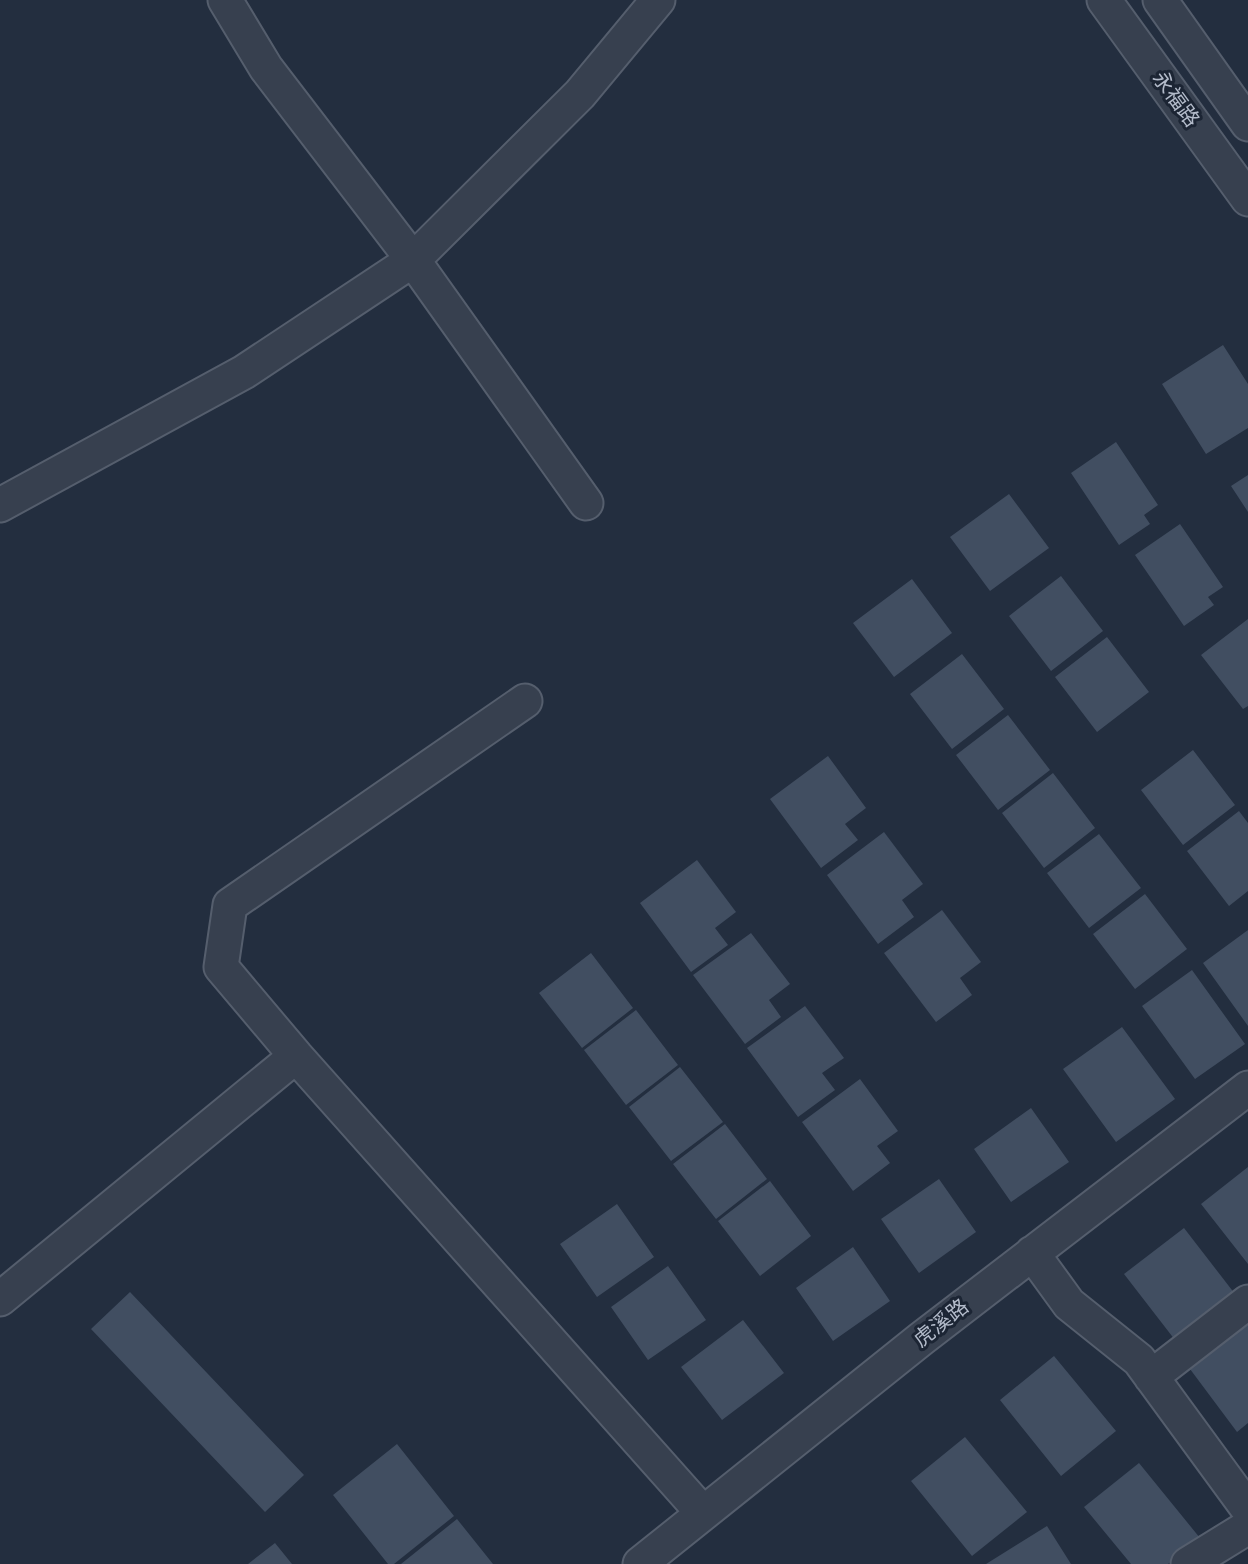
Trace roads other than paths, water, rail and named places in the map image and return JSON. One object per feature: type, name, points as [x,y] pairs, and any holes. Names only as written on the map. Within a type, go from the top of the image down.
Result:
[{"type":"street","points":[[225,0],[266,68],[413,260],[586,503]]},
{"type":"street","points":[[0,505],[244,372],[413,260],[580,94],[658,0]]},
{"type":"street","name":"永福路","points":[[1104,0],[1248,199]]},
{"type":"street","points":[[1160,0],[1248,124]]},
{"type":"street","points":[[525,701],[230,905],[221,967],[296,1056],[702,1513]]},
{"type":"street","points":[[0,1299],[296,1056]]},
{"type":"street","name":"虎溪路","points":[[640,1564],[921,1339],[1248,1088]]},
{"type":"street","points":[[1032,1253],[1069,1304],[1139,1360],[1248,1509]]},
{"type":"street","points":[[1151,1377],[1248,1303]]},
{"type":"street","points":[[1188,1564],[1248,1527]]}]
